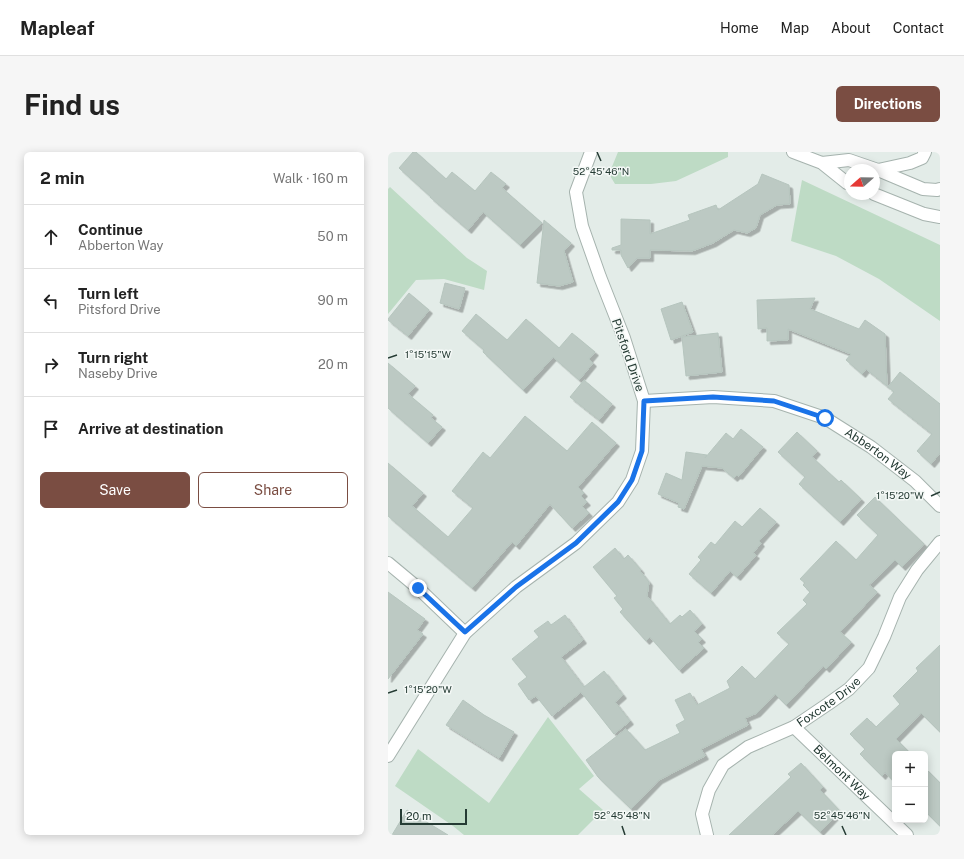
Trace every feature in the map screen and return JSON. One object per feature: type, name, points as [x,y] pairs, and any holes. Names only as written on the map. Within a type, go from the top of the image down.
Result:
[{"type":"street","name":"Pitsford Drive","points":[[388,756],[465,632],[516,587],[576,543],[618,502],[632,480],[642,451],[644,401],[624,338],[582,226],[576,192],[591,152]]},
{"type":"street","points":[[793,152],[822,163],[844,181]]},
{"type":"street","points":[[880,170],[910,163],[922,158],[925,152]]},
{"type":"street","points":[[822,163],[849,160],[861,164]]},
{"type":"street","points":[[880,171],[923,189],[940,189]]},
{"type":"street","points":[[880,196],[924,214],[940,217]]},
{"type":"street","name":"Abberton Way","points":[[644,401],[713,397],[774,401],[825,418],[871,447],[915,481],[940,506]]},
{"type":"street","name":"Foxcote Drive","points":[[707,835],[702,814],[708,790],[722,765],[748,747],[794,727],[849,689],[869,668],[900,598],[917,570],[940,542]]},
{"type":"street","points":[[388,563],[418,588],[465,632]]},
{"type":"street","name":"Belmont Way","points":[[794,727],[908,835]]},
{"type":"green space","points":[[618,152],[728,152],[728,157],[676,181],[651,184],[615,184],[609,174]]},
{"type":"green space","points":[[802,180],[940,245],[940,321],[879,279],[836,256],[791,241]]},
{"type":"green space","points":[[390,187],[467,258],[487,271],[484,290],[444,279],[416,280],[388,314],[388,189]]},
{"type":"green space","points":[[548,717],[594,776],[579,789],[603,810],[578,835],[464,835],[395,786],[418,749],[489,803]]},
{"type":"building","points":[[413,152],[416,152],[446,179],[452,172],[475,191],[491,172],[506,184],[502,188],[542,223],[520,245],[483,212],[468,230],[399,168]]},
{"type":"building","points":[[762,174],[789,185],[790,204],[777,205],[760,215],[756,228],[747,233],[734,230],[713,243],[692,251],[650,250],[650,258],[637,258],[628,268],[621,255],[621,250],[612,250],[612,248],[621,245],[621,219],[650,220],[650,234],[690,220],[688,215],[716,205],[718,210],[758,184]]},
{"type":"building","points":[[544,220],[571,243],[564,251],[573,282],[559,286],[537,283]]},
{"type":"building","points":[[445,283],[465,288],[459,309],[440,303]]},
{"type":"building","points":[[409,293],[429,310],[408,336],[388,319]]},
{"type":"building","points":[[815,298],[810,309],[859,329],[865,320],[885,334],[887,386],[866,369],[862,374],[846,360],[851,354],[788,329],[788,340],[767,341],[767,328],[758,329],[757,300]]},
{"type":"building","points":[[682,302],[693,332],[671,340],[661,309]]},
{"type":"building","points":[[476,314],[507,340],[526,319],[559,348],[572,333],[595,352],[589,359],[593,363],[579,380],[553,357],[523,390],[483,352],[484,350],[462,331]]},
{"type":"building","points":[[718,333],[722,372],[686,376],[682,337]]},
{"type":"building","points":[[388,363],[415,386],[408,394],[433,415],[431,418],[442,427],[428,443],[388,408]]},
{"type":"building","points":[[900,372],[940,404],[940,453],[931,464],[917,451],[932,434],[888,399],[894,392],[888,387]]},
{"type":"building","points":[[584,380],[612,404],[599,420],[570,397]]},
{"type":"building","points":[[525,416],[567,451],[592,422],[616,443],[578,487],[584,493],[581,496],[587,502],[582,506],[589,513],[572,528],[550,504],[516,546],[512,542],[472,588],[388,516],[388,463],[423,493],[412,506],[448,537],[473,508],[452,491],[483,452],[490,458]]},
{"type":"building","points":[[741,429],[763,447],[739,476],[737,475],[734,478],[722,468],[702,466],[684,509],[678,507],[679,503],[658,494],[666,473],[682,480],[686,452],[707,455],[705,458],[726,433],[733,439]]},
{"type":"building","points":[[797,432],[817,451],[812,457],[839,482],[841,480],[861,499],[840,522],[799,484],[805,477],[778,452]]},
{"type":"building","points":[[875,497],[924,544],[902,567],[895,560],[869,585],[877,592],[840,632],[851,642],[826,669],[823,666],[786,705],[775,694],[757,713],[745,718],[748,725],[701,749],[705,756],[659,780],[631,809],[598,777],[586,760],[626,729],[645,750],[680,733],[676,725],[685,720],[675,700],[690,693],[697,705],[730,688],[727,681],[742,666],[755,679],[789,644],[777,633],[807,604],[803,600],[810,592],[803,585],[805,583],[800,579],[836,541],[856,560],[878,535],[857,515]]},
{"type":"building","points":[[760,508],[776,522],[759,541],[761,543],[753,553],[756,555],[737,577],[730,571],[711,593],[689,574],[701,560],[698,557],[711,542],[715,545],[735,521],[742,527]]},
{"type":"building","points":[[615,548],[624,559],[628,555],[641,570],[640,571],[649,582],[647,596],[670,624],[680,615],[682,617],[690,610],[702,624],[694,631],[702,639],[698,642],[704,648],[679,670],[650,637],[646,641],[620,612],[623,609],[614,598],[617,596],[593,567]]},
{"type":"building","points":[[388,592],[425,619],[417,630],[423,634],[388,679]]},
{"type":"building","points":[[565,615],[583,640],[561,657],[584,687],[604,671],[623,695],[615,702],[630,721],[614,734],[581,692],[552,716],[536,696],[529,700],[518,684],[527,677],[512,659],[539,637],[534,631],[548,621],[551,625]]},
{"type":"building","points":[[940,645],[940,732],[921,713],[896,739],[908,751],[892,751],[892,780],[885,772],[882,776],[860,754],[865,749],[850,734],[867,718],[876,727],[900,704],[893,696],[918,671],[916,668]]},
{"type":"building","points":[[463,700],[484,715],[514,732],[499,758],[446,725]]},
{"type":"building","points":[[801,763],[823,787],[820,790],[840,811],[820,832],[798,811],[772,835],[729,835],[791,777],[788,774]]},
{"type":"building","points":[[928,771],[940,783],[940,826],[928,814]]},
{"type":"building","points":[[407,810],[448,835],[392,835]]},
{"type":"route","points":[[418,588],[465,632],[516,587],[576,543],[618,502],[632,480],[642,451],[644,401],[713,397],[774,401],[825,418]]}]
